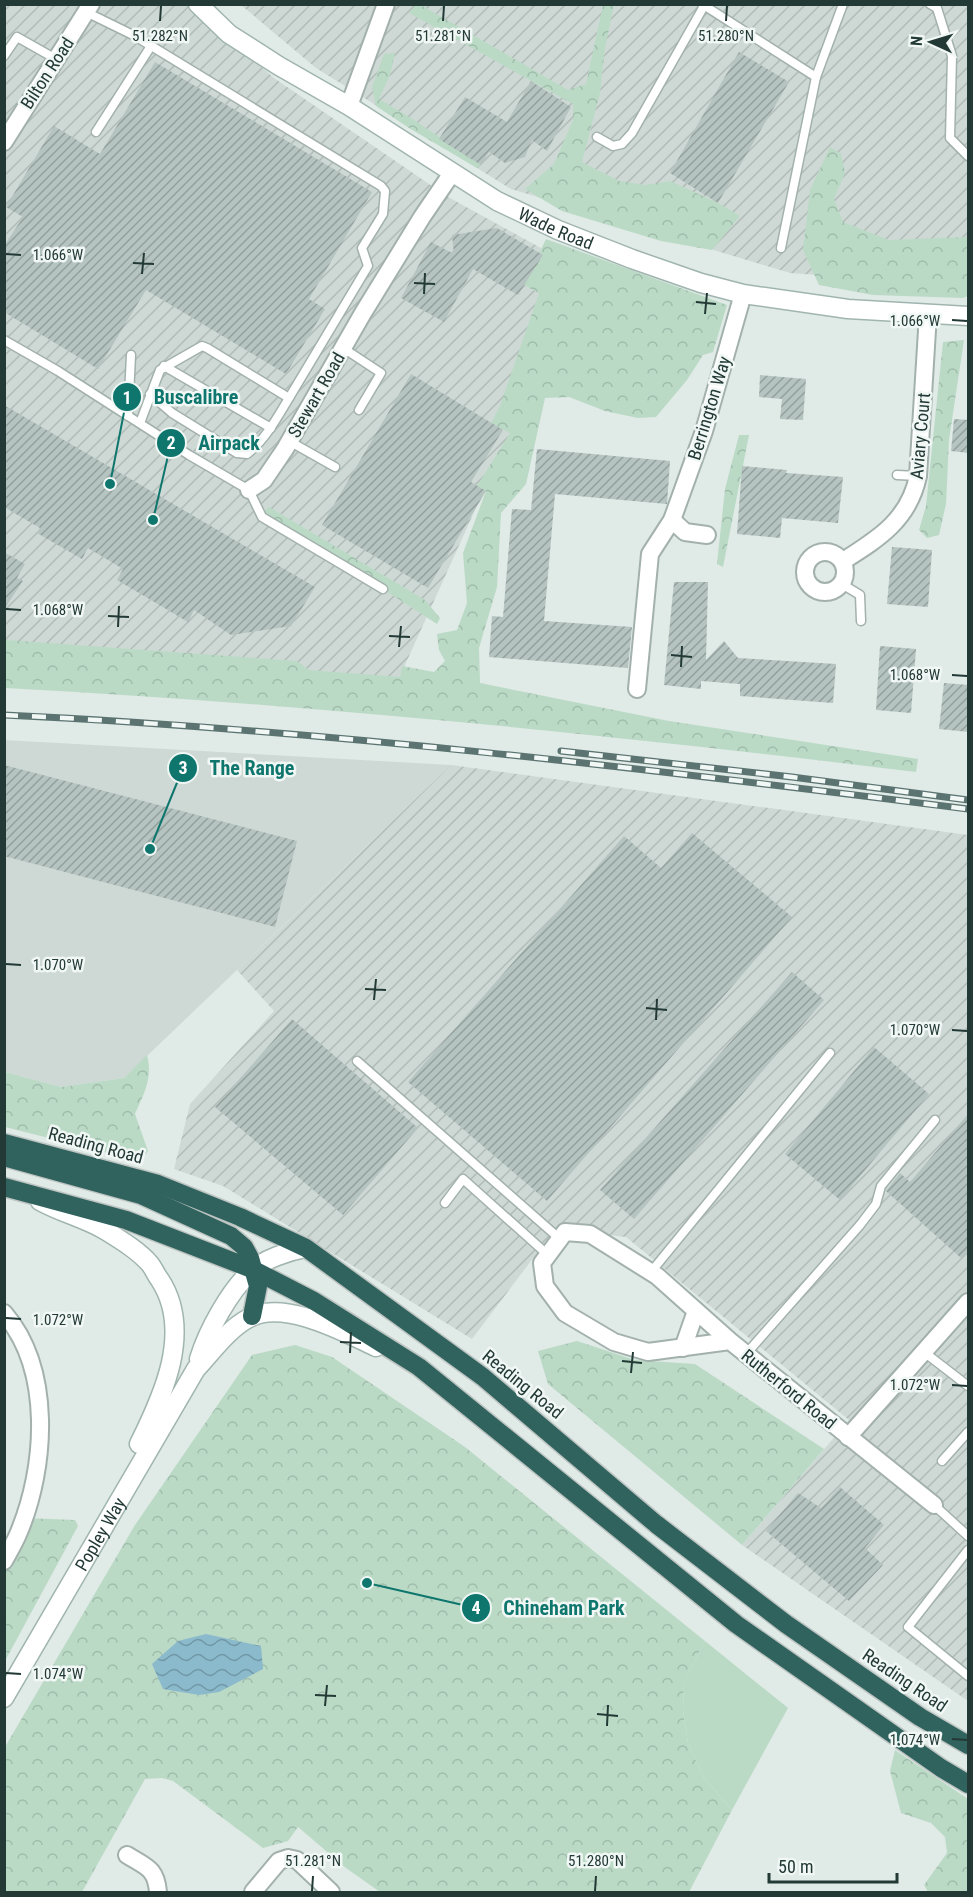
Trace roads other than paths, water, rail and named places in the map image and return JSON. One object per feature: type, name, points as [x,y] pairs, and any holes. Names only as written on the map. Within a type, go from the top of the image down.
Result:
[{"type":"highway","name":"Reading Road","points":[[4,1143],[158,1184],[240,1217],[306,1248],[483,1377],[656,1524],[786,1624],[920,1717],[969,1745]]},
{"type":"highway","points":[[4,1157],[141,1195],[231,1236],[244,1247],[258,1287],[252,1316]]},
{"type":"highway","points":[[4,1188],[126,1220],[252,1269],[314,1301],[419,1367],[736,1624],[941,1768],[969,1784]]},
{"type":"street","name":"Wade Road","points":[[198,4],[229,34],[279,66],[349,106],[497,201],[558,230],[681,277],[743,294],[848,309],[969,316]]},
{"type":"street","points":[[349,106],[386,4]]},
{"type":"street","name":"Bilton Road","points":[[5,140],[88,8]]},
{"type":"street","name":"Stewart Road","points":[[249,490],[264,480],[289,441],[422,217],[452,173]]},
{"type":"street","name":"Berrington Way","points":[[637,689],[650,554],[672,520],[704,431],[743,294]]},
{"type":"street","name":"Aviary Court","points":[[843,561],[877,540],[901,517],[914,494],[918,476],[928,314]]},
{"type":"street","points":[[672,520],[686,532],[707,535]]},
{"type":"street","points":[[818,553],[832,553],[843,561],[845,578],[842,584],[836,590],[827,593],[819,592],[807,581],[805,569],[810,559],[818,553]]},
{"type":"street","points":[[24,1192],[60,1211],[100,1227],[129,1245],[151,1265],[165,1287],[172,1308],[174,1335],[169,1374],[157,1409],[127,1469],[126,1488]]},
{"type":"street","name":"Rutherford Road","points":[[730,1341],[648,1352],[614,1342],[565,1313],[545,1286],[542,1263],[565,1232],[590,1234],[651,1272],[730,1341],[934,1505]]},
{"type":"street","name":"Popley Way","points":[[196,1369],[202,1350],[227,1301],[252,1269],[286,1252],[306,1248]]},
{"type":"street","name":"Rutherford Road","points":[[848,1437],[969,1302]]},
{"type":"street","points":[[683,1348],[696,1311]]},
{"type":"street","points":[[252,1316],[275,1312],[291,1313],[340,1330],[419,1367]]},
{"type":"street","points":[[4,1313],[14,1325],[31,1358],[41,1425],[36,1478],[19,1533],[4,1561]]},
{"type":"street","name":"Popley Way","points":[[4,1698],[196,1369],[232,1330],[252,1316]]},
{"type":"street","points":[[127,1856],[152,1870],[157,1880],[158,1893]]},
{"type":"street","points":[[253,1893],[279,1861],[288,1858],[297,1860],[331,1893]]},
{"type":"lane","points":[[781,248],[816,77],[843,4]]},
{"type":"lane","points":[[930,4],[937,8],[952,56],[950,138],[969,156]]},
{"type":"lane","points":[[597,136],[613,146],[622,144],[633,133],[703,5],[816,77]]},
{"type":"lane","points":[[88,8],[381,186],[385,191],[383,214],[362,248],[368,266],[271,428],[255,448],[247,454],[237,453],[172,413],[150,394]]},
{"type":"lane","points":[[4,56],[17,37],[56,59]]},
{"type":"lane","points":[[96,132],[151,46]]},
{"type":"lane","points":[[4,340],[249,490],[262,517],[383,589]]},
{"type":"lane","points":[[140,423],[158,374],[164,366],[202,346],[289,398]]},
{"type":"lane","points":[[343,348],[381,373],[359,410]]},
{"type":"lane","points":[[128,416],[131,355]]},
{"type":"lane","points":[[164,366],[271,428]]},
{"type":"lane","points":[[289,441],[335,467]]},
{"type":"lane","points":[[897,475],[918,476]]},
{"type":"lane","points":[[842,584],[860,595],[861,621]]},
{"type":"lane","points":[[651,1272],[830,1053]]},
{"type":"lane","points":[[357,1061],[560,1239]]},
{"type":"lane","points":[[746,1354],[860,1225],[876,1204],[881,1186],[935,1120]]},
{"type":"lane","points":[[445,1203],[464,1179],[548,1255]]},
{"type":"lane","points":[[924,1352],[969,1386]]},
{"type":"lane","points":[[942,1461],[969,1432]]},
{"type":"lane","points":[[934,1505],[969,1536]]},
{"type":"lane","points":[[969,1550],[908,1627],[969,1676]]},
{"type":"water","points":[[206,1634],[261,1646],[263,1669],[219,1692],[199,1695],[163,1689],[152,1664],[178,1641]]},
{"type":"railway","points":[[4,715],[246,730],[367,741],[608,766],[968,809]]},
{"type":"railway","points":[[561,751],[968,800]]},
{"type":"place","name":"Buscalibre","points":[[110,484]]},
{"type":"place","name":"Airpack","points":[[153,520]]},
{"type":"place","name":"The Range","points":[[150,849]]},
{"type":"place","name":"Chineham Park","points":[[367,1583]]}]
